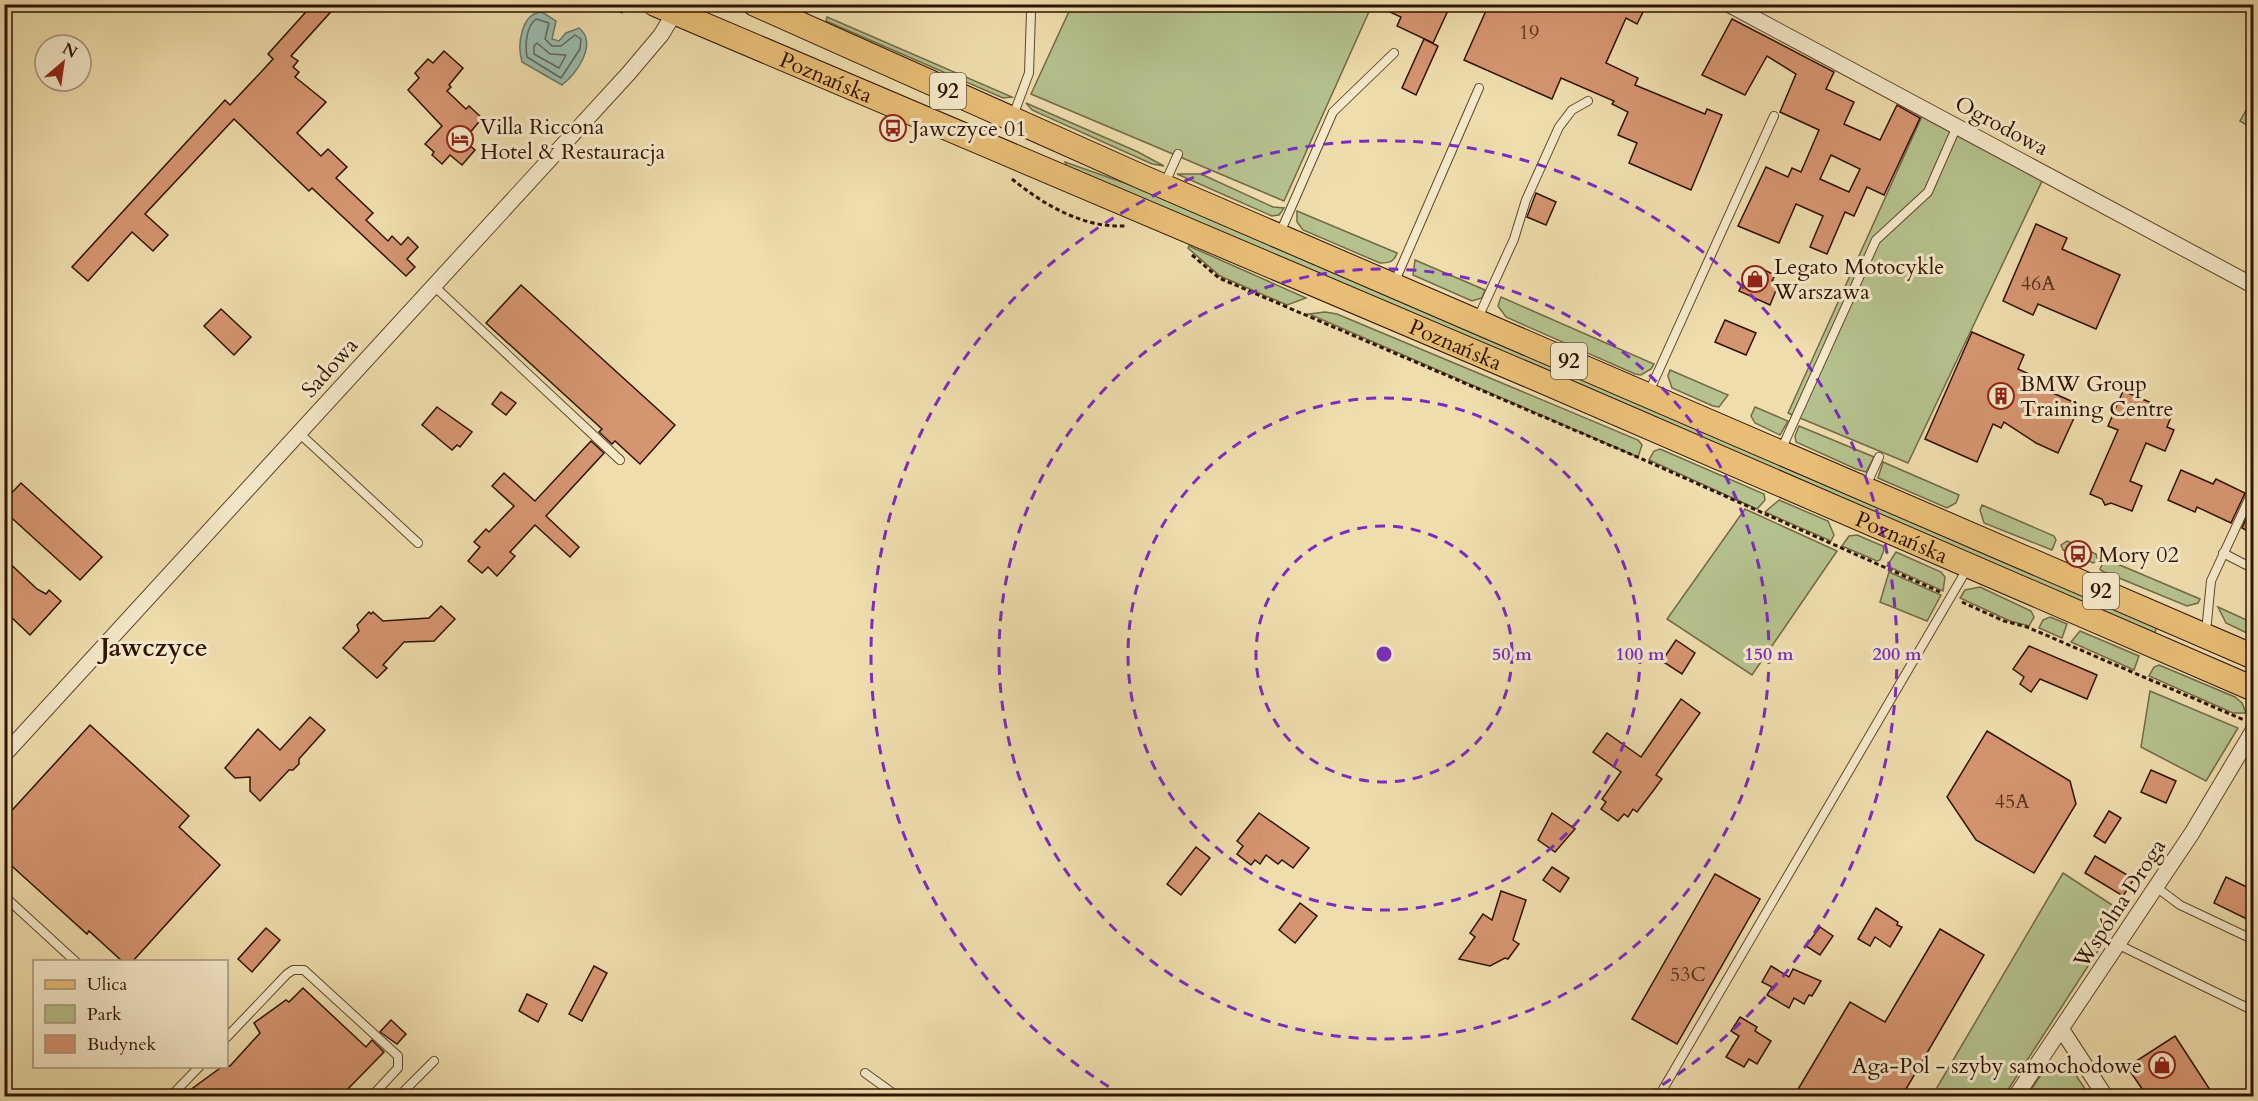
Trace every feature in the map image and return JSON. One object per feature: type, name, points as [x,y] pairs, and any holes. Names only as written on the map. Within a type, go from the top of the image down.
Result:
[{"type":"main road","name":"Poznańska","points":[[755,4],[1163,186],[2253,657]]},
{"type":"main road","name":"Poznańska","points":[[670,7],[897,109],[1083,184],[2253,689]]},
{"type":"street","name":"Ogrodowa","points":[[1728,4],[2253,286]]},
{"type":"street","name":"Sadowa","points":[[4,755],[628,74],[670,7]]},
{"type":"street","name":"Wspólna Droga","points":[[2016,1096],[2119,945],[2217,793],[2253,729]]},
{"type":"street","points":[[2062,1030],[2105,1096]]},
{"type":"lane","points":[[1011,119],[1029,73],[1031,13]]},
{"type":"lane","points":[[1279,236],[1333,112],[1394,53]]},
{"type":"lane","points":[[1393,285],[1479,87]]},
{"type":"lane","points":[[1476,321],[1514,239],[1526,200],[1559,127],[1572,110],[1588,101]]},
{"type":"lane","points":[[1647,395],[1774,116]]},
{"type":"lane","points":[[1780,453],[1876,240],[1928,192],[1957,126]]},
{"type":"lane","points":[[1163,186],[1178,154]]},
{"type":"lane","points":[[434,286],[620,460]]},
{"type":"lane","points":[[299,433],[418,543]]},
{"type":"lane","points":[[1865,489],[1879,457]]},
{"type":"lane","points":[[2205,636],[2211,581],[2253,489]]},
{"type":"lane","points":[[2223,553],[2253,569]]},
{"type":"lane","points":[[1659,1096],[1968,566]]},
{"type":"lane","points":[[2156,887],[2180,905],[2253,940]]},
{"type":"lane","points":[[4,896],[74,960]]},
{"type":"lane","points":[[2119,945],[2253,1011]]},
{"type":"lane","points":[[228,1036],[287,974],[293,970],[304,970],[398,1056],[398,1068],[372,1096]]},
{"type":"lane","points":[[399,1096],[434,1061]]},
{"type":"lane","points":[[171,1096],[195,1068]]},
{"type":"lane","points":[[865,1073],[897,1096]]},
{"type":"path","points":[[598,4],[623,12]]},
{"type":"path","points":[[1312,318],[1951,596],[2253,724]]},
{"type":"green space","points":[[1072,5],[1372,5],[1284,201],[1031,94]]},
{"type":"green space","points":[[827,17],[1012,97],[1003,98],[826,21]]},
{"type":"green space","points":[[2253,98],[2253,129],[2240,121]]},
{"type":"green space","points":[[1026,103],[1138,152],[1164,166],[1152,164],[1032,110]]},
{"type":"green space","points":[[1923,114],[2043,179],[1908,463],[1788,413]]},
{"type":"green space","points":[[1065,162],[1133,186],[2157,627],[2153,637],[1067,167]]},
{"type":"green space","points":[[1177,174],[1201,174],[1273,207],[1284,208],[1279,215],[1272,216]]},
{"type":"green space","points":[[1297,211],[1397,253],[1396,256],[1391,261],[1380,263],[1303,230],[1297,222]]},
{"type":"green space","points":[[1189,246],[1306,298],[1287,305],[1220,276],[1188,248]]},
{"type":"green space","points":[[1415,260],[1485,290],[1482,298],[1472,301],[1413,275]]},
{"type":"green space","points":[[1501,297],[1654,364],[1651,369],[1641,375],[1635,374],[1506,317],[1498,306]]},
{"type":"green space","points":[[1325,312],[1337,314],[1638,440],[1642,445],[1638,457],[1309,314]]},
{"type":"green space","points":[[1670,370],[1728,395],[1719,407],[1713,406],[1672,388],[1668,376]]},
{"type":"green space","points":[[1755,407],[1788,421],[1780,435],[1755,423],[1751,416]]},
{"type":"green space","points":[[1799,426],[1874,457],[1866,472],[1796,442],[1795,436]]},
{"type":"green space","points":[[1660,449],[1764,494],[1765,500],[1757,509],[1649,460],[1654,451]]},
{"type":"green space","points":[[1883,462],[1959,495],[1956,503],[1947,508],[1878,478]]},
{"type":"green space","points":[[1779,500],[1828,521],[1834,535],[1831,541],[1765,512]]},
{"type":"green space","points":[[1982,505],[2054,536],[2056,540],[2052,550],[1984,523],[1980,510]]},
{"type":"green space","points":[[1745,509],[1837,551],[1752,675],[1667,619]]},
{"type":"green space","points":[[1857,535],[1883,546],[1884,550],[1880,560],[1877,561],[1842,546],[1849,536]]},
{"type":"green space","points":[[2067,541],[2096,554],[2098,561],[2093,563],[2083,558],[2085,554],[2074,549],[2071,554],[2063,550],[2061,545]]},
{"type":"green space","points":[[1896,552],[1941,572],[1945,577],[1943,591],[1887,566]]},
{"type":"green space","points":[[2108,560],[2200,599],[2198,603],[2187,606],[2102,571],[2100,569],[2104,561]]},
{"type":"green space","points":[[1889,572],[1941,595],[1927,621],[1880,602]]},
{"type":"green space","points":[[1980,587],[2031,611],[2034,617],[2029,626],[2010,621],[1960,598],[1965,590]]},
{"type":"green space","points":[[2218,607],[2253,623],[2253,636],[2226,623]]},
{"type":"green space","points":[[2050,617],[2067,624],[2062,638],[2039,628],[2043,620]]},
{"type":"green space","points":[[2080,631],[2139,656],[2134,670],[2071,642]]},
{"type":"green space","points":[[2159,665],[2235,697],[2242,703],[2246,713],[2233,713],[2149,676],[2154,667]]},
{"type":"green space","points":[[2150,691],[2238,728],[2206,781],[2141,747]]},
{"type":"green space","points":[[2063,873],[2123,912],[2004,1096],[1932,1096]]},
{"type":"green space","points":[[2062,1062],[2068,1064],[2090,1096],[2027,1096],[2048,1064]]},
{"type":"water","points":[[542,12],[556,21],[552,39],[559,41],[566,33],[579,28],[584,34],[586,50],[583,58],[574,74],[562,85],[522,62],[520,47],[522,31],[529,18]]},
{"type":"building","points":[[313,4],[338,4],[291,56],[298,61],[293,67],[299,72],[295,77],[326,102],[297,133],[321,156],[328,149],[347,167],[336,178],[373,213],[366,220],[388,241],[392,236],[401,245],[408,237],[418,247],[407,259],[415,267],[406,276],[312,188],[309,191],[234,119],[145,214],[168,235],[153,251],[132,232],[88,281],[72,267],[225,100],[230,105],[273,59],[268,54]]},
{"type":"building","points":[[1373,4],[1451,4],[1433,43],[1397,26],[1401,17]]},
{"type":"building","points":[[1489,4],[1647,4],[1637,24],[1626,18],[1606,63],[1638,78],[1635,85],[1705,114],[1707,109],[1722,115],[1691,190],[1629,163],[1637,143],[1618,135],[1628,112],[1612,104],[1614,101],[1561,78],[1552,99],[1464,60]]},
{"type":"building","points":[[1732,19],[1834,72],[1826,89],[1854,102],[1844,124],[1880,140],[1897,105],[1920,118],[1884,195],[1867,187],[1854,216],[1845,212],[1827,254],[1810,247],[1823,216],[1796,204],[1779,243],[1738,226],[1766,167],[1788,177],[1792,168],[1801,172],[1819,130],[1780,112],[1796,74],[1767,56],[1745,95],[1702,75]],"holes":[[[1831,155],[1860,169],[1849,192],[1820,179]]]},
{"type":"building","points":[[1424,39],[1438,46],[1416,95],[1402,88]]},
{"type":"building","points":[[444,51],[463,68],[447,91],[466,109],[469,106],[482,118],[464,140],[475,150],[462,165],[450,155],[442,164],[432,155],[434,152],[425,144],[442,126],[408,90],[419,78],[415,73],[428,59],[433,63]]},
{"type":"building","points":[[1536,193],[1556,202],[1546,225],[1527,217]]},
{"type":"building","points":[[2036,224],[2067,238],[2062,249],[2120,275],[2096,329],[2038,304],[2033,315],[2003,301]]},
{"type":"building","points":[[1760,268],[1775,275],[1772,281],[1779,283],[1770,305],[1739,291],[1745,279],[1753,282]]},
{"type":"building","points":[[521,285],[675,425],[640,464],[615,441],[612,444],[599,432],[602,429],[486,323]]},
{"type":"building","points":[[221,309],[251,337],[234,355],[204,326]]},
{"type":"building","points":[[1725,320],[1756,333],[1746,355],[1715,342]]},
{"type":"building","name":"BMW Group Training Centre","points":[[1972,332],[2024,355],[2018,369],[2040,379],[2037,386],[2080,405],[2058,453],[2036,443],[2004,422],[2001,428],[1993,424],[1977,462],[1925,439]]},
{"type":"building","points":[[2123,391],[2173,412],[2167,427],[2174,430],[2165,451],[2146,443],[2130,481],[2142,486],[2132,511],[2111,503],[2105,505],[2102,499],[2090,494],[2118,430],[2108,426]]},
{"type":"building","points":[[501,392],[516,403],[506,415],[492,404]]},
{"type":"building","points":[[437,407],[472,432],[460,447],[457,445],[452,450],[422,425]]},
{"type":"building","points":[[591,441],[604,453],[546,516],[579,547],[570,557],[535,525],[510,552],[515,556],[497,576],[488,567],[482,573],[468,561],[480,547],[474,542],[486,529],[489,532],[514,506],[492,486],[504,473],[535,501]]},
{"type":"building","points":[[2181,470],[2213,484],[2216,479],[2245,493],[2231,523],[2197,507],[2195,512],[2168,500]]},
{"type":"building","points":[[21,483],[102,557],[80,580],[4,511],[4,501]]},
{"type":"building","points":[[2253,503],[2253,534],[2242,528]]},
{"type":"building","points":[[5,559],[37,589],[46,594],[49,590],[61,601],[30,635],[11,617],[4,623]]},
{"type":"building","points":[[441,606],[455,619],[434,641],[404,642],[383,665],[387,668],[377,678],[343,648],[359,631],[357,625],[369,612],[371,614],[373,612],[383,621],[429,618]]},
{"type":"building","points":[[1676,640],[1695,653],[1682,674],[1662,661]]},
{"type":"building","points":[[2029,646],[2097,675],[2087,699],[2040,679],[2031,692],[2020,684],[2024,677],[2013,669]]},
{"type":"building","points":[[1681,699],[1700,713],[1656,775],[1662,779],[1653,791],[1637,812],[1633,809],[1628,817],[1624,814],[1618,821],[1601,809],[1606,802],[1602,799],[1621,772],[1593,752],[1607,733],[1641,757]]},
{"type":"building","points":[[310,717],[325,730],[299,759],[299,764],[293,770],[289,770],[260,801],[250,791],[250,777],[235,778],[225,768],[258,729],[280,750]]},
{"type":"building","points":[[90,725],[189,816],[179,827],[220,865],[134,960],[121,960],[89,931],[87,934],[4,859],[4,819]]},
{"type":"building","points":[[1987,731],[2070,781],[2076,804],[2034,873],[1976,840],[1947,797]]},
{"type":"building","points":[[2151,770],[2176,781],[2166,803],[2141,792]]},
{"type":"building","points":[[2109,811],[2121,818],[2105,843],[2094,836]]},
{"type":"building","points":[[1259,813],[1309,848],[1293,868],[1282,860],[1278,864],[1266,855],[1260,864],[1255,860],[1251,865],[1237,854],[1243,846],[1237,841]]},
{"type":"building","points":[[1552,813],[1575,829],[1555,852],[1538,840]]},
{"type":"building","points":[[1196,847],[1210,858],[1181,895],[1167,884]]},
{"type":"building","points":[[2095,856],[2134,879],[2123,896],[2085,873]]},
{"type":"building","points":[[1552,867],[1569,878],[1560,892],[1543,880]]},
{"type":"building","points":[[1715,874],[1760,899],[1677,1044],[1632,1019]]},
{"type":"building","points":[[2226,877],[2253,890],[2253,922],[2214,903]]},
{"type":"building","points":[[1501,891],[1526,900],[1513,940],[1519,944],[1508,959],[1505,958],[1490,966],[1459,959],[1475,937],[1470,933],[1483,914],[1492,920]]},
{"type":"building","points":[[1300,903],[1317,916],[1295,943],[1279,930]]},
{"type":"building","points":[[1876,908],[1902,927],[1890,947],[1875,937],[1870,946],[1858,939]]},
{"type":"building","points":[[1820,927],[1833,936],[1820,955],[1806,946]]},
{"type":"building","points":[[266,928],[280,940],[252,972],[238,959]]},
{"type":"building","points":[[1940,929],[1984,955],[1902,1096],[1794,1096],[1850,1002],[1885,1022]]},
{"type":"building","points":[[594,966],[607,973],[582,1021],[569,1014]]},
{"type":"building","points":[[1771,966],[1789,977],[1793,969],[1821,981],[1804,1004],[1794,998],[1789,1008],[1767,995],[1772,987],[1762,982]]},
{"type":"building","points":[[303,988],[366,1047],[372,1040],[384,1052],[341,1096],[182,1096],[220,1068],[228,1068],[260,1033],[254,1023],[286,1000],[289,1002]]},
{"type":"building","points":[[527,994],[547,1004],[538,1022],[519,1011]]},
{"type":"building","points":[[1740,1017],[1757,1027],[1755,1031],[1771,1041],[1757,1064],[1749,1059],[1744,1067],[1726,1057],[1739,1036],[1731,1031]]},
{"type":"building","points":[[391,1020],[406,1034],[397,1044],[380,1032]]},
{"type":"building","name":"Aga-Pol - szyby samochodowe","points":[[2175,1036],[2214,1096],[2147,1096],[2127,1067]]},
{"type":"place","name":"Jawczyce 01","points":[[893,128]]},
{"type":"place","name":"Villa Riccona Hotel & Restauracja","points":[[460,139]]},
{"type":"place","name":"Legato Motocykle Warszawa","points":[[1755,279]]},
{"type":"place","name":"BMW Group Training Centre","points":[[2001,396]]},
{"type":"place","name":"Mory 02","points":[[2078,554]]},
{"type":"place","name":"Aga-Pol - szyby samochodowe","points":[[2162,1065]]},
{"type":"district","name":"Jawczyce","points":[[154,647]]}]
